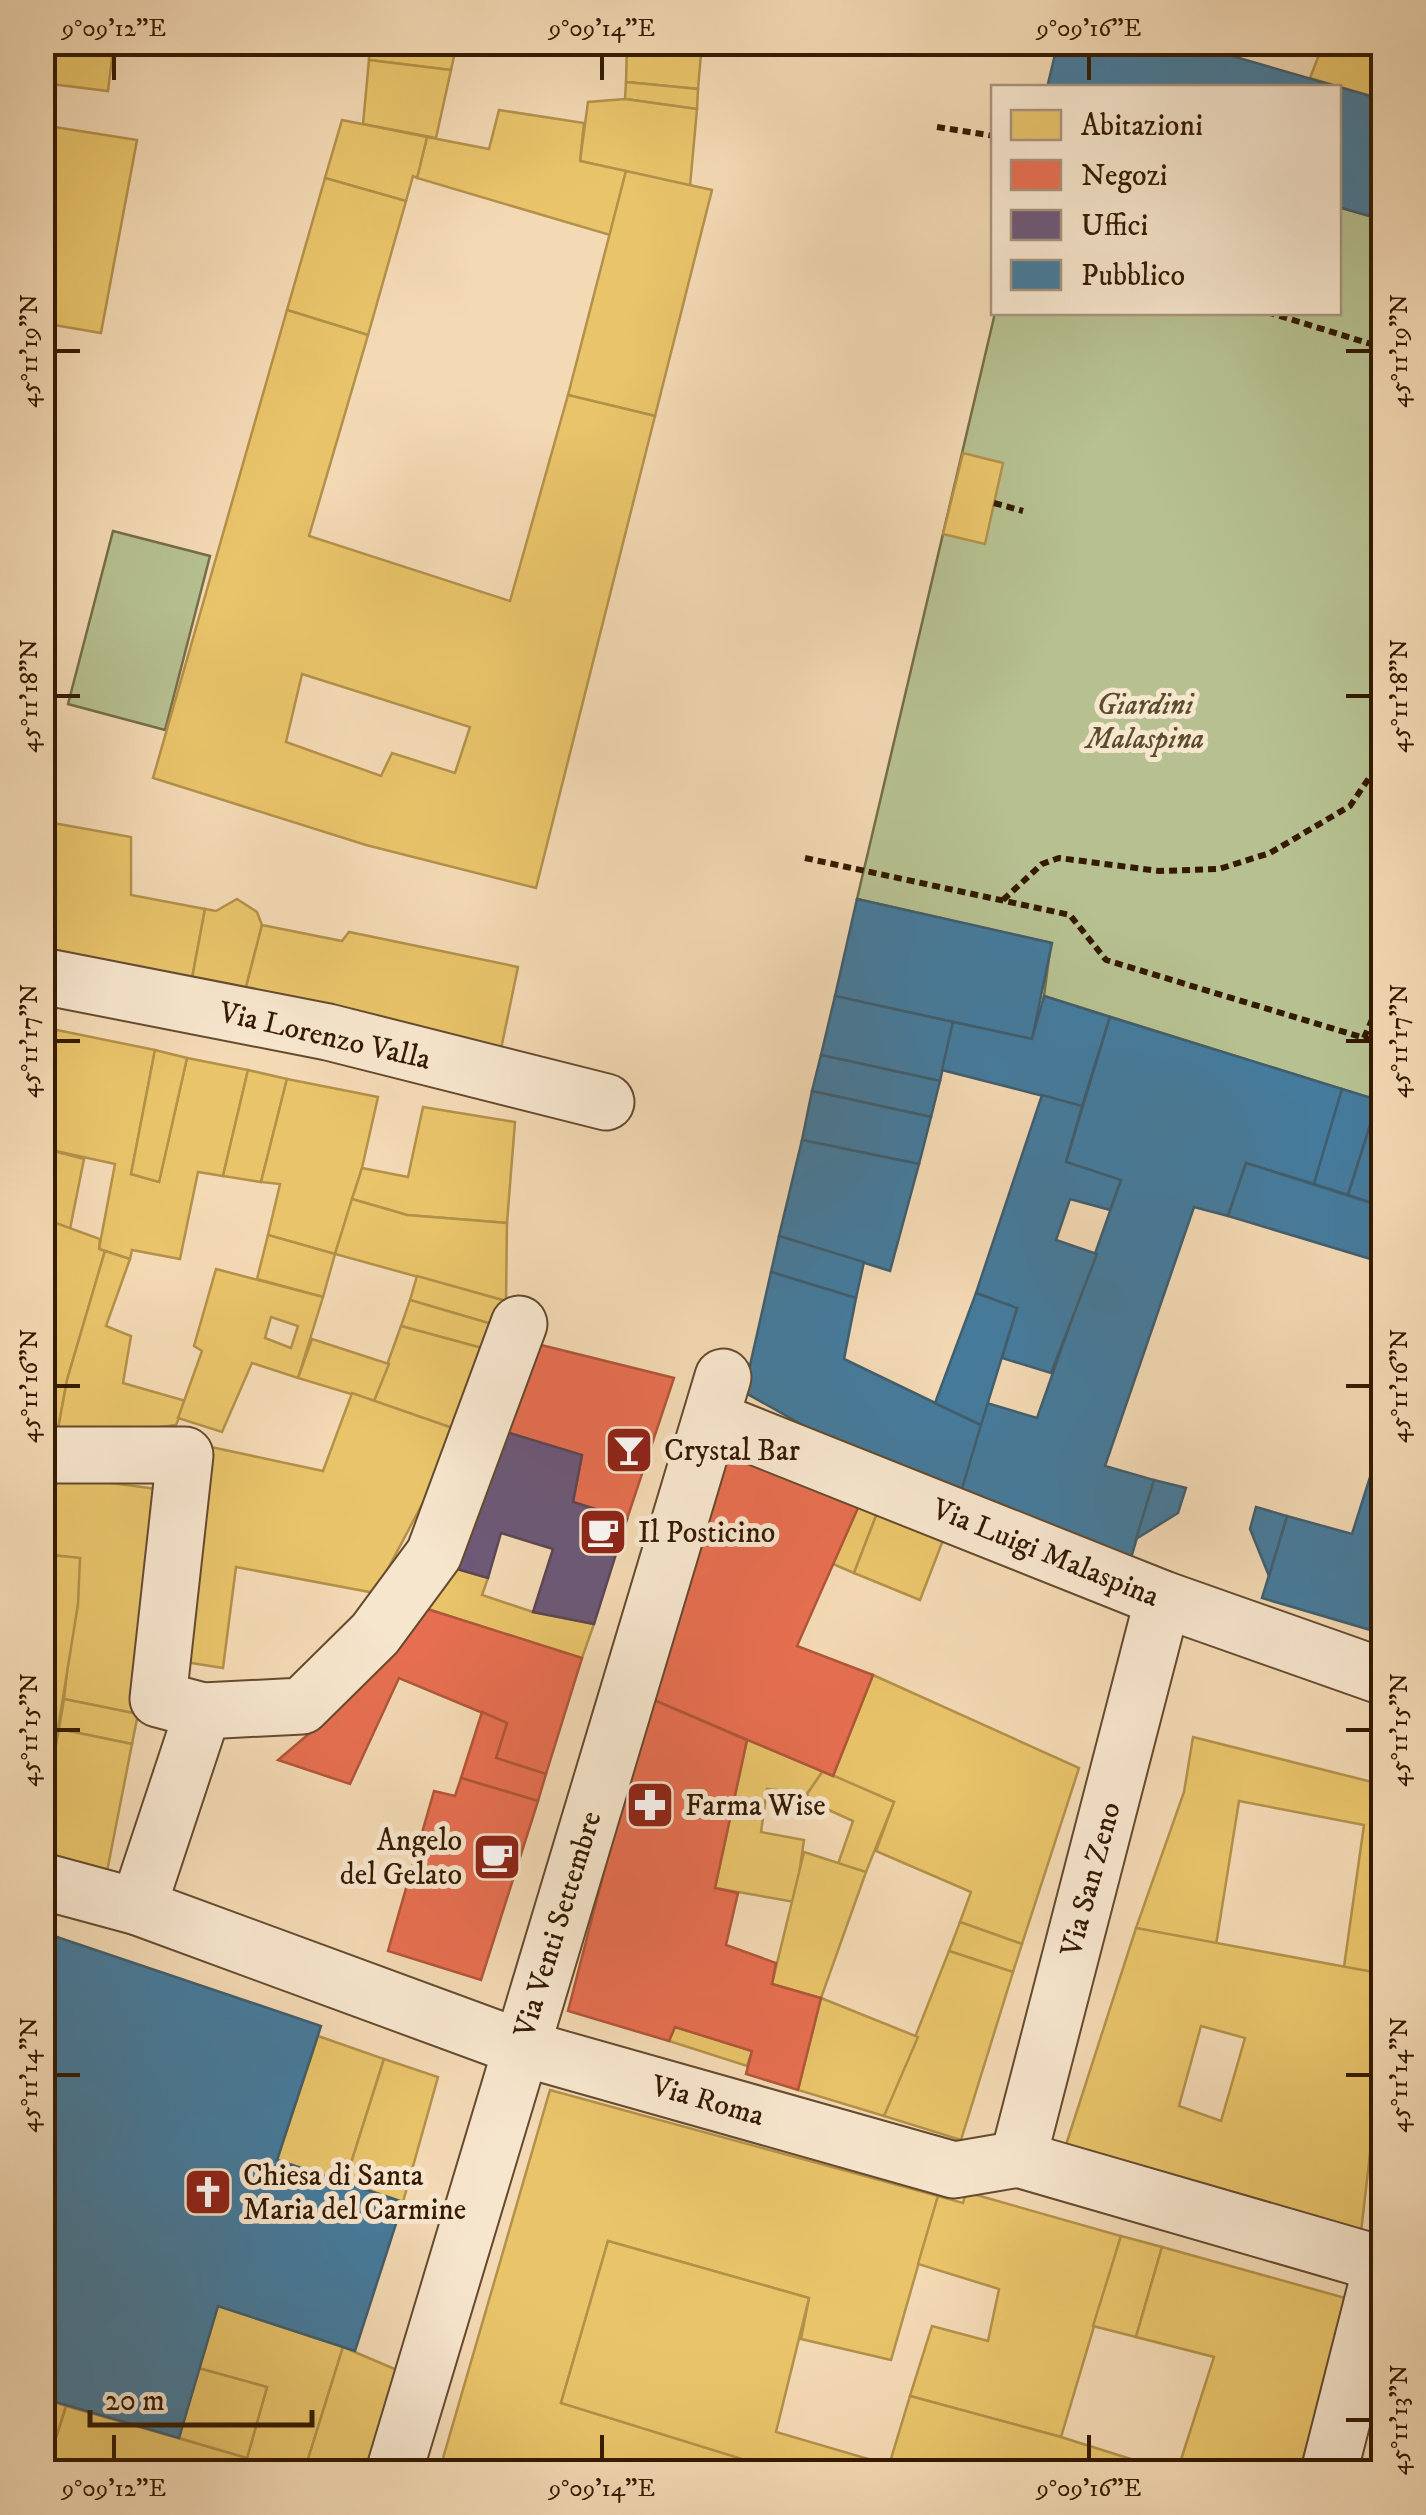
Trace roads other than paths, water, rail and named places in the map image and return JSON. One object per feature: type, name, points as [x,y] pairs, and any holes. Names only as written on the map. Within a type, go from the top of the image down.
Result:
[{"type":"street","name":"Via Lorenzo Valla","points":[[42,976],[328,1032],[606,1102]]},
{"type":"street","points":[[42,1455],[185,1455],[158,1699],[203,1710],[302,1706],[375,1634],[434,1554],[519,1324]]},
{"type":"street","name":"Via Luigi Malaspina","points":[[717,1398],[1163,1599],[1384,1677]]},
{"type":"street","name":"Via Venti Settembre","points":[[394,2472],[717,1398]]},
{"type":"street","name":"Via San Zeno","points":[[1018,2159],[1163,1599]]},
{"type":"street","points":[[138,1907],[203,1710]]},
{"type":"street","name":"Via Roma","points":[[42,1881],[138,1907],[519,2047],[954,2170],[1018,2159],[1383,2264]]},
{"type":"street","points":[[1329,2472],[1383,2264]]},
{"type":"place","name":"Crystal Bar","points":[[629,1450]]},
{"type":"place","name":"Il Posticino","points":[[603,1532]]},
{"type":"place","name":"Farma Wise","points":[[650,1805]]},
{"type":"place","name":"Angelo del Gelato","points":[[497,1857]]},
{"type":"place","name":"Chiesa di Santa Maria del Carmine","points":[[208,2192]]},
{"type":"park label","name":"Giardini Malaspina","points":[[1145,721]]}]
